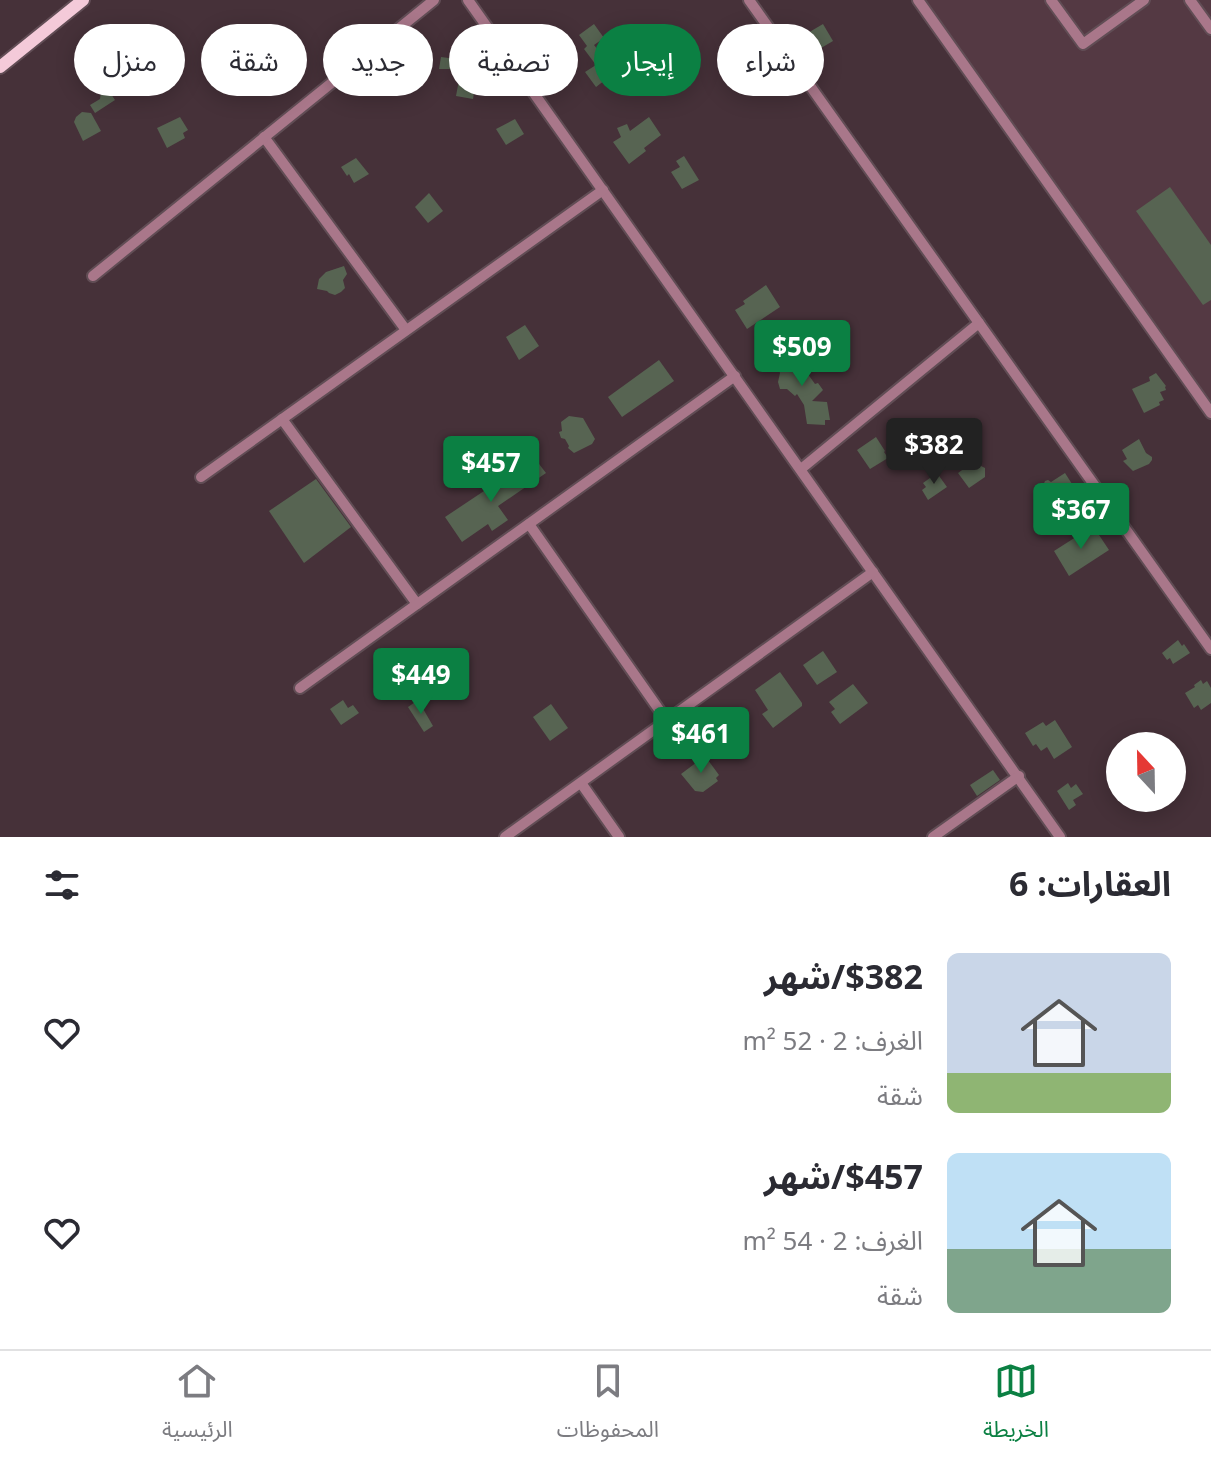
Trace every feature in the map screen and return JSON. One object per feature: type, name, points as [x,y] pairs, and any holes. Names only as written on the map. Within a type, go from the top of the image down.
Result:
[{"type":"main road","points":[[0,67],[83,0]]},
{"type":"street","points":[[93,276],[434,0]]},
{"type":"street","points":[[468,0],[1060,837]]},
{"type":"street","points":[[749,0],[1211,649]]},
{"type":"street","points":[[918,0],[1211,413]]},
{"type":"street","points":[[1051,0],[1083,44],[1144,0]]},
{"type":"street","points":[[1190,0],[1211,29]]},
{"type":"street","points":[[264,137],[406,330]]},
{"type":"street","points":[[201,477],[603,190]]},
{"type":"street","points":[[801,469],[979,323]]},
{"type":"street","points":[[300,688],[735,376]]},
{"type":"street","points":[[282,419],[417,604]]},
{"type":"street","points":[[529,524],[667,721]]},
{"type":"street","points":[[505,837],[873,572]]},
{"type":"street","points":[[933,837],[1019,776]]},
{"type":"street","points":[[581,783],[619,837]]},
{"type":"shaded area","points":[[925,0],[1211,0],[1211,408]]},
{"type":"building","points":[[594,24],[594,62],[584,49],[587,46],[579,35]]},
{"type":"building","points":[[824,26],[833,41],[824,46]]},
{"type":"building","points":[[441,57],[449,58],[449,69],[439,69]]},
{"type":"building","points":[[594,66],[594,84],[585,72]]},
{"type":"building","points":[[100,96],[112,96],[115,100],[95,113],[90,105]]},
{"type":"building","points":[[82,112],[91,113],[101,131],[83,141],[74,122]]},
{"type":"building","points":[[180,117],[188,130],[183,133],[185,138],[167,148],[157,128]]},
{"type":"building","points":[[649,117],[661,135],[629,164],[613,142],[621,137],[617,128],[627,124],[630,131]]},
{"type":"building","points":[[515,119],[524,134],[506,145],[496,129]]},
{"type":"building","points":[[684,156],[699,180],[682,189],[671,172],[680,167],[676,161]]},
{"type":"building","points":[[356,158],[369,174],[354,183],[341,167]]},
{"type":"building","points":[[1170,187],[1211,245],[1211,300],[1203,305],[1136,211]]},
{"type":"building","points":[[429,193],[443,211],[428,223],[415,207]]},
{"type":"building","points":[[344,266],[347,274],[343,280],[345,288],[341,292],[335,295],[317,289],[319,279],[326,272]]},
{"type":"building","points":[[766,285],[780,307],[747,329],[735,310]]},
{"type":"building","points":[[525,325],[539,346],[519,360],[506,337]]},
{"type":"building","points":[[791,351],[796,363],[805,363],[805,370],[823,390],[812,401],[827,402],[830,420],[825,420],[825,425],[807,424],[804,405],[797,394],[795,396],[787,389],[780,389],[780,373],[774,356]]},
{"type":"building","points":[[659,360],[674,381],[622,417],[608,397]]},
{"type":"building","points":[[1156,373],[1166,386],[1166,390],[1160,392],[1164,400],[1144,413],[1132,389],[1150,381],[1149,377]]},
{"type":"building","points":[[569,416],[583,418],[595,439],[592,444],[574,453],[559,432],[562,431],[561,422]]},
{"type":"building","points":[[876,437],[888,458],[870,469],[857,450]]},
{"type":"building","points":[[1139,439],[1152,460],[1133,471],[1123,461],[1127,459],[1122,450]]},
{"type":"building","points":[[536,460],[546,473],[498,506],[508,520],[492,531],[488,524],[462,542],[445,517]]},
{"type":"building","points":[[976,460],[985,468],[985,477],[969,488],[958,473]]},
{"type":"building","points":[[937,473],[947,487],[928,500],[922,490],[926,487],[923,483]]},
{"type":"building","points":[[1065,473],[1083,501],[1087,498],[1093,505],[1075,519],[1067,509],[1053,515],[1053,507],[1041,490],[1045,481],[1051,482]]},
{"type":"building","points":[[316,479],[351,527],[304,563],[269,511]]},
{"type":"building","points":[[1093,526],[1109,550],[1069,576],[1054,551]]},
{"type":"building","points":[[1178,640],[1190,653],[1173,664],[1162,653]]},
{"type":"building","points":[[823,651],[837,672],[817,685],[803,665]]},
{"type":"building","points":[[780,672],[802,706],[773,728],[762,714],[768,710],[755,690]]},
{"type":"building","points":[[1201,680],[1203,684],[1207,681],[1211,688],[1211,703],[1201,710],[1198,705],[1194,708],[1185,693]]},
{"type":"building","points":[[853,684],[868,703],[840,724],[831,712],[835,709],[829,702]]},
{"type":"building","points":[[343,700],[348,708],[353,705],[359,713],[341,725],[330,709]]},
{"type":"building","points":[[418,700],[433,726],[424,732],[408,707]]},
{"type":"building","points":[[551,704],[568,728],[550,741],[533,717]]},
{"type":"building","points":[[1055,720],[1072,747],[1054,759],[1047,747],[1041,751],[1036,744],[1033,746],[1025,733],[1043,722],[1046,726]]},
{"type":"building","points":[[705,756],[719,775],[716,778],[718,781],[703,792],[695,791],[681,774]]},
{"type":"building","points":[[993,770],[1000,780],[977,796],[970,785]]},
{"type":"building","points":[[1068,783],[1071,788],[1076,784],[1083,794],[1073,800],[1076,805],[1069,810],[1057,791]]}]
